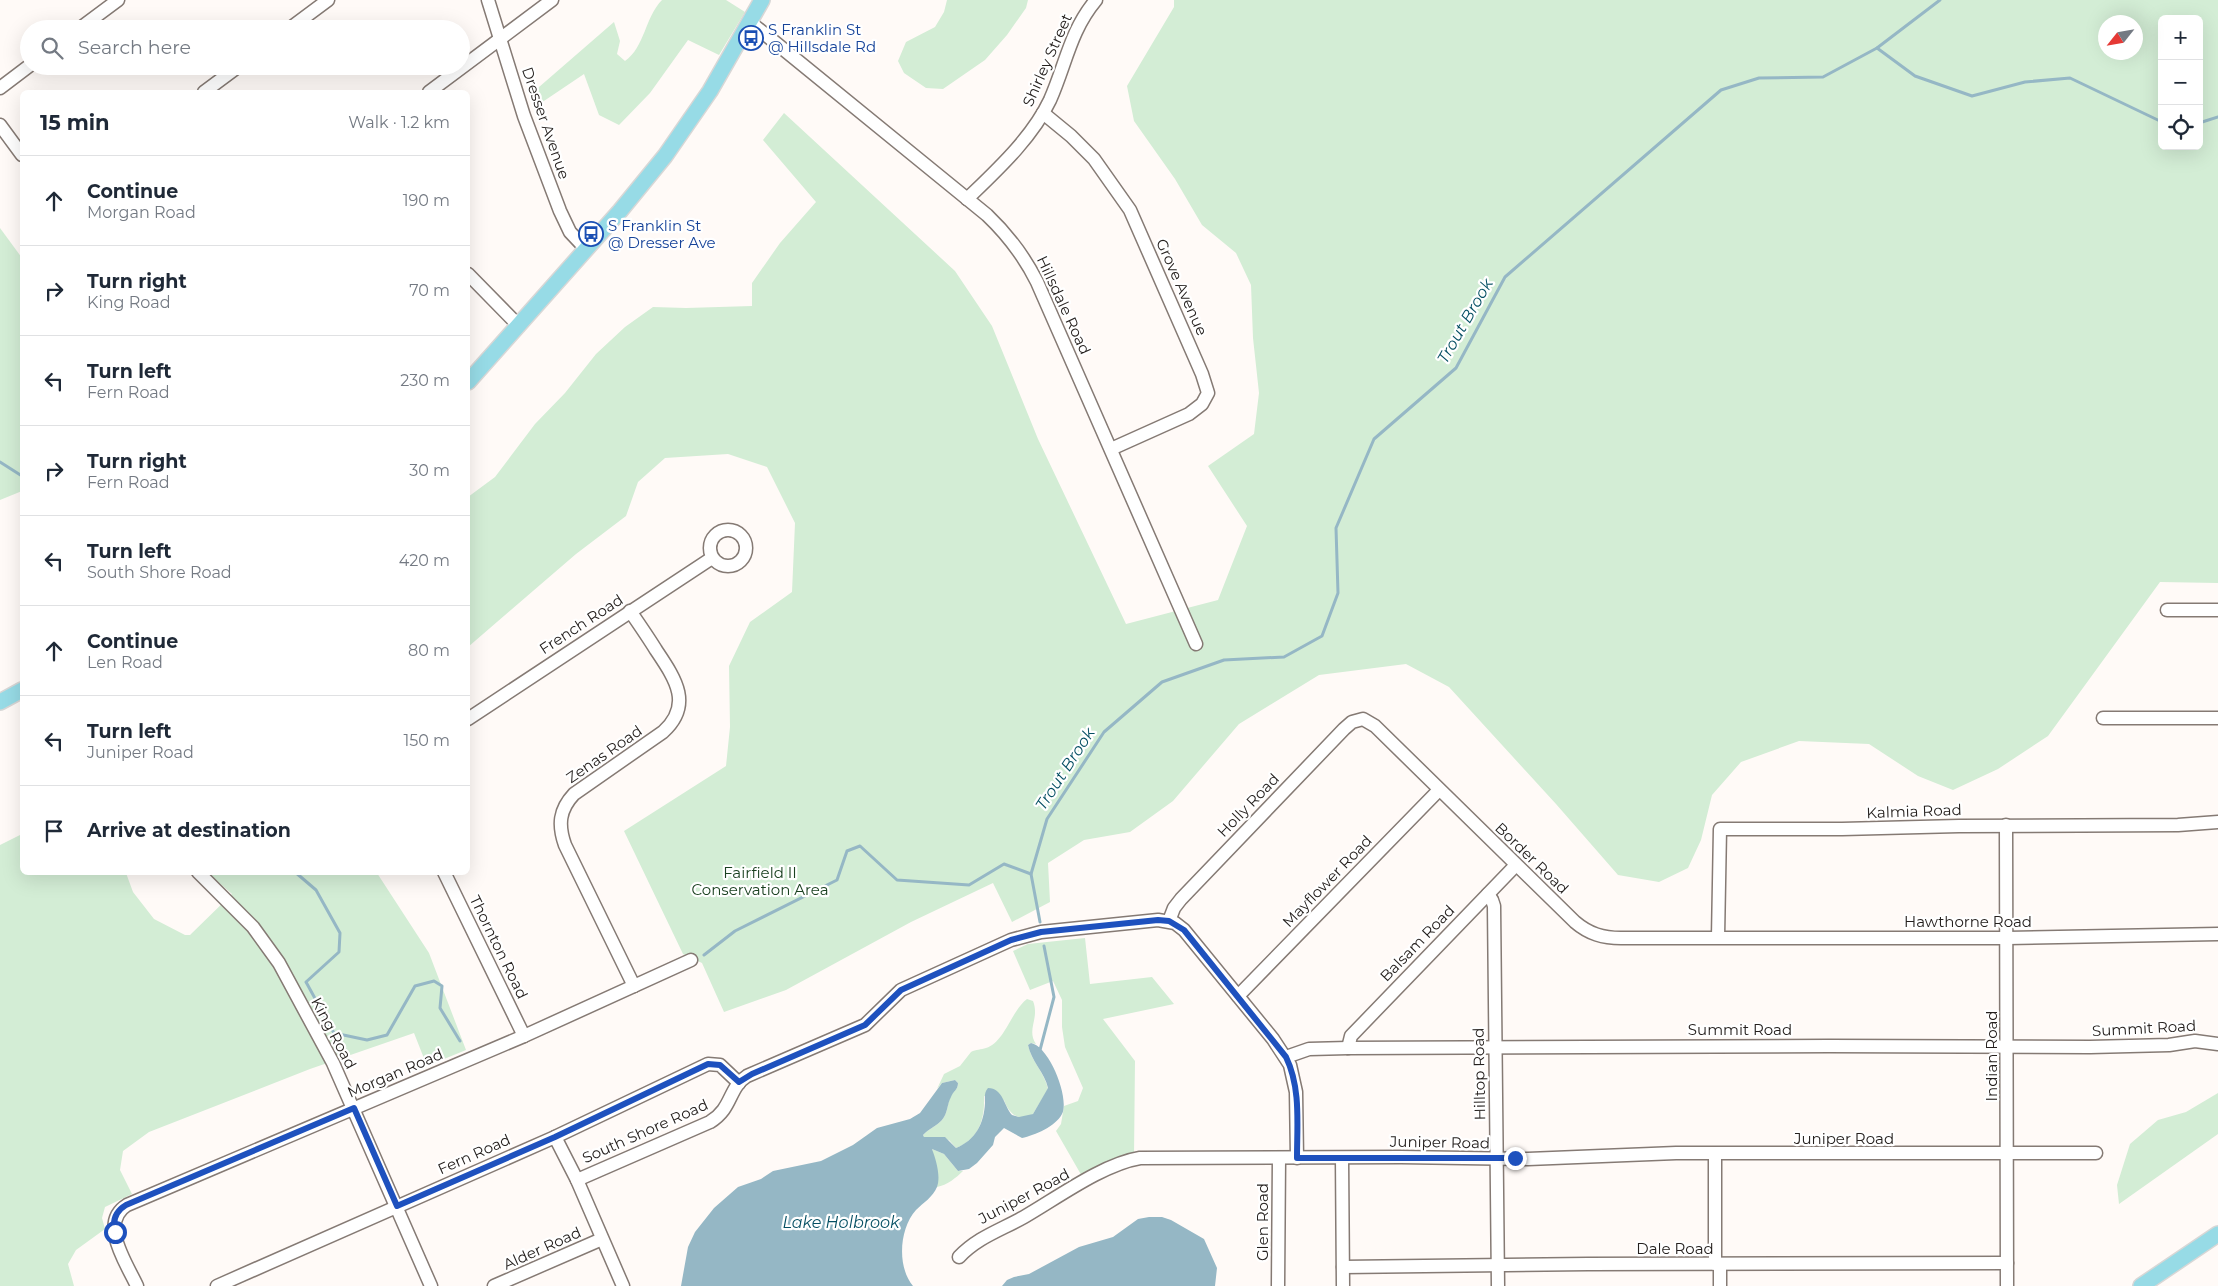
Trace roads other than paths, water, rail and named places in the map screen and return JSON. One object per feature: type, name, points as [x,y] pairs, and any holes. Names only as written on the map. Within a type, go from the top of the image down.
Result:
[{"type":"main road","points":[[470,380],[637,191],[685,128],[710,91],[762,0]]},
{"type":"main road","points":[[0,702],[20,691]]},
{"type":"main road","points":[[2141,1286],[2218,1234]]},
{"type":"street","points":[[91,20],[118,0]]},
{"type":"street","points":[[302,20],[328,0]]},
{"type":"street","name":"Dresser Avenue","points":[[488,0],[524,116],[560,211],[570,232],[586,250]]},
{"type":"street","points":[[470,61],[552,0]]},
{"type":"street","name":"Shirley Street","points":[[967,199],[1001,166],[1023,141],[1042,113],[1050,100],[1080,20],[1096,0]]},
{"type":"street","name":"Hillsdale Road","points":[[750,22],[967,199],[1009,237],[1029,266],[1196,644]]},
{"type":"street","points":[[0,88],[20,73]]},
{"type":"street","points":[[207,90],[228,75]]},
{"type":"street","points":[[432,90],[451,75]]},
{"type":"street","name":"Grove Avenue","points":[[1042,113],[1071,136],[1094,159],[1130,210],[1202,374],[1208,393],[1202,404],[1189,414],[1111,449]]},
{"type":"street","points":[[0,125],[20,153]]},
{"type":"street","points":[[470,276],[484,293],[519,326]]},
{"type":"street","name":"French Road","points":[[470,718],[712,558]]},
{"type":"street","points":[[2167,610],[2218,610]]},
{"type":"street","name":"Zenas Road","points":[[630,611],[673,676],[679,693],[678,711],[672,722],[663,732],[574,794],[565,804],[560,821],[565,845],[634,986]]},
{"type":"street","points":[[2103,718],[2218,718]]},
{"type":"street","name":"Border Road","points":[[1359,720],[1366,720],[1375,726],[1575,922],[1591,933],[1615,938],[1718,937]]},
{"type":"street","name":"Holly Road","points":[[1169,921],[1181,899],[1344,728],[1359,720]]},
{"type":"street","name":"Mayflower Road","points":[[1238,996],[1439,790]]},
{"type":"street","name":"Kalmia Road","points":[[1718,937],[1720,829],[1842,829],[2006,825],[2178,825],[2218,822]]},
{"type":"street","name":"Indian Road","points":[[2006,825],[2007,1286]]},
{"type":"street","name":"Balsam Road","points":[[1348,1048],[1351,1036],[1516,865]]},
{"type":"street","name":"King Road","points":[[201,875],[246,919],[270,948],[324,1044],[354,1108],[431,1286]]},
{"type":"street","name":"Thornton Road","points":[[445,875],[524,1036]]},
{"type":"street","name":"Hilltop Road","points":[[1488,894],[1494,906],[1498,1286]]},
{"type":"street","points":[[739,1082],[752,1074],[865,1025],[901,990],[1011,940],[1041,932],[1151,921],[1169,921],[1184,930],[1286,1057],[1294,1079],[1296,1092],[1297,1158]]},
{"type":"street","name":"Hawthorne Road","points":[[1718,937],[2007,938],[2218,934]]},
{"type":"street","name":"Morgan Road","points":[[137,1286],[116,1237],[114,1227],[115,1218],[119,1211],[131,1203],[524,1036],[691,960]]},
{"type":"street","name":"Summit Road","points":[[1286,1057],[1309,1049],[1348,1048],[1494,1046],[2109,1047],[2168,1045],[2201,1041],[2218,1044]]},
{"type":"street","name":"Fern Road","points":[[217,1286],[555,1137],[708,1064],[720,1065],[739,1082]]},
{"type":"street","name":"South Shore Road","points":[[577,1180],[710,1122],[724,1111],[739,1082]]},
{"type":"street","points":[[555,1137],[577,1180],[623,1286]]},
{"type":"street","name":"Juniper Road","points":[[959,1257],[984,1236],[1016,1221],[1122,1162],[1146,1158],[1416,1157],[1497,1159],[1715,1154],[2096,1153]]},
{"type":"street","points":[[1715,1154],[1717,1264],[1720,1286]]},
{"type":"street","name":"Glen Road","points":[[1278,1286],[1279,1158]]},
{"type":"street","points":[[1342,1158],[1343,1286]]},
{"type":"street","name":"Alder Road","points":[[494,1286],[602,1239]]},
{"type":"street","name":"Dale Road","points":[[1343,1267],[2007,1263]]},
{"type":"water","name":"Lake Holbrook","points":[[1031,1043],[1038,1046],[1045,1053],[1056,1074],[1063,1097],[1064,1106],[1062,1114],[1050,1127],[1039,1133],[1022,1138],[1004,1128],[995,1137],[993,1145],[969,1169],[958,1171],[944,1154],[932,1149],[938,1173],[937,1187],[910,1218],[903,1237],[902,1259],[904,1269],[913,1286],[681,1286],[688,1247],[695,1232],[714,1208],[738,1187],[761,1179],[773,1171],[821,1161],[853,1145],[877,1128],[910,1119],[920,1113],[942,1083],[955,1080],[958,1083],[944,1117],[923,1135],[924,1137],[945,1137],[956,1148],[974,1136],[978,1130],[983,1117],[985,1095],[988,1088],[1000,1094],[1012,1115],[1019,1117],[1033,1114],[1048,1088],[1030,1051],[1028,1045]]},
{"type":"water","points":[[1162,1217],[1171,1220],[1204,1239],[1217,1268],[1215,1286],[1002,1286],[1007,1280],[1029,1274],[1079,1247],[1113,1237],[1138,1219]]},
{"type":"waterway","points":[[1877,48],[1940,0]]},
{"type":"waterway","name":"Trout Brook","points":[[1040,922],[1031,874],[1047,819],[1104,732],[1162,682],[1224,660],[1284,657],[1322,636],[1338,593],[1336,528],[1374,439],[1456,368],[1505,277],[1721,90],[1759,78],[1823,77],[1877,48],[1915,76],[1972,96],[2025,82],[2070,78],[2158,120]]},
{"type":"waterway","name":"Trout Brook","points":[[2203,122],[2218,117]]},
{"type":"waterway","points":[[0,462],[20,475]]},
{"type":"waterway","points":[[704,955],[735,931],[837,880],[847,851],[860,846],[897,880],[969,885],[1004,864],[1031,874]]},
{"type":"waterway","points":[[298,875],[316,890],[340,933],[339,952],[306,982],[334,1033],[367,1040],[387,1035],[415,986],[434,981],[442,986],[440,1008],[460,1041]]},
{"type":"waterway","name":"Trout Brook","points":[[1040,1050],[1054,997],[1044,946]]},
{"type":"place","name":"S Franklin St @ Hillsdale Rd","points":[[751,38]]},
{"type":"place","name":"S Franklin St @ Dresser Ave","points":[[591,234]]},
{"type":"park label","name":"Fairfield II Conservation Area","points":[[760,880]]}]
